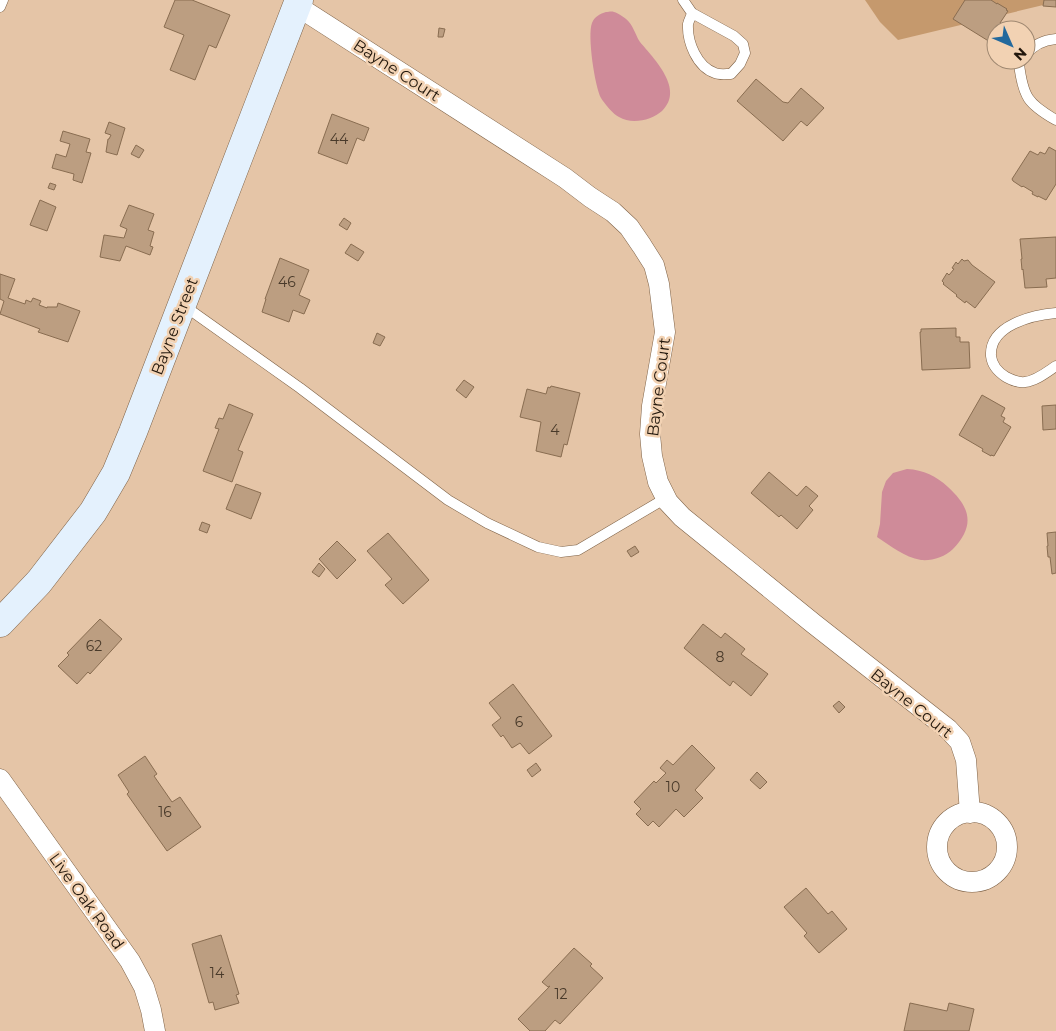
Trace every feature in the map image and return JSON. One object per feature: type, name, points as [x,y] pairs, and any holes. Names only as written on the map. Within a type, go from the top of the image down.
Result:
[{"type":"street","name":"Bayne Street","points":[[0,623],[39,582],[93,512],[116,473],[298,3]]},
{"type":"street","name":"Bayne Court","points":[[298,3],[565,178],[613,212],[629,227],[654,265],[659,284],[665,332],[652,406],[650,434],[652,456],[658,482],[668,502],[682,517],[814,624],[948,728],[960,742],[966,760],[970,813]]},
{"type":"street","name":"Live Oak Road","points":[[0,780],[130,961],[144,987],[152,1010],[155,1031]]},
{"type":"lane","points":[[0,7],[3,0]]},
{"type":"lane","points":[[683,0],[692,13],[734,36],[743,44],[745,53],[740,64],[731,74],[716,74],[704,67],[695,54],[689,39],[688,22],[692,13]]},
{"type":"lane","points":[[1036,46],[1047,39],[1056,39]]},
{"type":"lane","points":[[1020,70],[1021,83],[1028,99],[1040,111],[1056,120]]},
{"type":"lane","points":[[182,305],[300,388],[448,500],[487,523],[538,547],[561,552],[578,550],[666,498]]},
{"type":"lane","points":[[1056,313],[1031,316],[1014,323],[998,336],[991,348],[992,362],[1000,374],[1013,381],[1025,382],[1041,376],[1056,366]]},
{"type":"shaded area","points":[[865,0],[1056,0],[1056,2],[898,40],[880,22]]},
{"type":"shaded area","points":[[606,12],[616,13],[628,21],[640,42],[665,75],[670,93],[668,102],[662,111],[653,117],[636,121],[624,119],[614,114],[601,98],[596,83],[590,38],[592,23]]},
{"type":"shaded area","points":[[907,469],[924,472],[939,480],[956,495],[962,502],[965,510],[967,525],[965,533],[953,549],[938,558],[915,559],[898,551],[877,537],[880,524],[882,492],[886,481],[893,473]]},
{"type":"building","points":[[175,0],[192,0],[230,15],[216,48],[209,45],[195,80],[170,70],[184,35],[164,27]]},
{"type":"building","points":[[965,0],[991,0],[1008,11],[1002,20],[986,20],[986,39],[953,19]]},
{"type":"building","points":[[1044,0],[1056,0],[1056,7],[1043,6]]},
{"type":"building","points":[[439,28],[445,29],[443,37],[438,37]]},
{"type":"building","points":[[756,79],[783,102],[788,103],[801,88],[824,108],[807,126],[801,121],[783,141],[737,101]]},
{"type":"building","points":[[332,114],[369,128],[364,141],[357,138],[347,164],[318,153]]},
{"type":"building","points":[[109,122],[125,128],[117,155],[106,152],[108,139],[111,135],[105,133]]},
{"type":"building","points":[[63,131],[90,139],[86,152],[91,153],[82,183],[73,180],[74,174],[52,168],[56,154],[66,157],[70,144],[60,141]]},
{"type":"building","points":[[136,145],[144,150],[139,158],[131,154]]},
{"type":"building","points":[[1049,147],[1056,151],[1056,184],[1046,200],[1032,194],[1033,192],[1022,187],[1012,179],[1030,151],[1038,155],[1040,152],[1045,154]]},
{"type":"building","points":[[50,183],[56,185],[54,190],[48,188]]},
{"type":"building","points":[[40,200],[56,207],[47,231],[30,225]]},
{"type":"building","points":[[129,205],[154,214],[148,230],[154,232],[150,246],[153,247],[150,255],[126,246],[120,261],[100,257],[104,235],[124,238],[127,229],[120,226]]},
{"type":"building","points":[[344,218],[351,223],[347,230],[339,225]]},
{"type":"building","points":[[1056,237],[1056,278],[1046,279],[1047,287],[1025,288],[1020,239]]},
{"type":"building","points":[[351,244],[364,252],[358,261],[345,253]]},
{"type":"building","points":[[280,258],[309,270],[299,295],[310,300],[304,314],[293,310],[289,322],[262,312]]},
{"type":"building","points":[[962,259],[964,261],[968,260],[995,282],[975,308],[956,296],[942,281],[947,273],[949,275],[954,269],[952,268],[956,262],[958,264]]},
{"type":"building","points":[[0,274],[15,279],[8,298],[25,304],[26,300],[31,302],[33,298],[41,301],[39,305],[47,308],[57,307],[58,303],[80,311],[68,342],[38,332],[40,329],[0,314],[4,301],[0,299]]},
{"type":"building","points":[[956,328],[956,337],[960,337],[960,342],[969,342],[970,368],[922,370],[921,329]]},
{"type":"building","points":[[377,333],[385,337],[380,346],[373,343]]},
{"type":"building","points":[[464,380],[474,387],[466,398],[456,390]]},
{"type":"building","points":[[551,386],[580,393],[567,445],[564,444],[561,457],[536,451],[541,422],[520,417],[527,389],[546,394],[548,387],[550,388]]},
{"type":"building","points":[[982,395],[1005,408],[1001,416],[1005,418],[1003,422],[1011,427],[994,456],[982,451],[983,449],[959,435]]},
{"type":"building","points":[[229,404],[253,414],[238,450],[243,452],[232,482],[203,471],[219,429],[215,428],[219,418],[223,419]]},
{"type":"building","points":[[1056,405],[1056,429],[1043,430],[1042,406]]},
{"type":"building","points":[[769,472],[797,496],[806,486],[818,496],[809,506],[813,510],[797,529],[781,515],[779,517],[751,493]]},
{"type":"building","points":[[236,484],[261,493],[251,519],[226,509]]},
{"type":"building","points":[[202,522],[210,525],[207,533],[199,530]]},
{"type":"building","points":[[1056,532],[1056,573],[1052,574],[1050,557],[1048,557],[1047,533]]},
{"type":"building","points":[[388,533],[429,580],[403,604],[385,585],[392,579],[367,551]]},
{"type":"building","points":[[337,541],[356,560],[337,579],[319,559]]},
{"type":"building","points":[[635,546],[639,552],[631,557],[627,551]]},
{"type":"building","points":[[319,563],[325,569],[319,577],[312,572]]},
{"type":"building","points":[[100,619],[122,639],[90,674],[88,672],[77,684],[58,666],[69,655],[67,653]]},
{"type":"building","points":[[703,624],[721,638],[725,633],[745,649],[741,654],[768,674],[751,696],[733,681],[730,686],[684,648]]},
{"type":"building","points":[[513,684],[552,736],[529,754],[520,743],[512,748],[503,735],[501,737],[492,725],[501,718],[489,703]]},
{"type":"building","points":[[839,701],[845,707],[839,713],[833,706]]},
{"type":"building","points":[[692,745],[715,768],[695,790],[703,798],[684,817],[676,809],[659,827],[653,821],[648,826],[636,814],[641,809],[634,802],[654,781],[656,783],[666,773],[660,768],[667,760],[673,765]]},
{"type":"building","points":[[145,756],[157,774],[154,776],[172,802],[180,797],[201,827],[167,851],[127,794],[129,792],[118,775]]},
{"type":"building","points":[[536,763],[541,770],[532,777],[527,770]]},
{"type":"building","points":[[757,772],[767,782],[760,789],[750,780]]},
{"type":"building","points":[[806,888],[828,914],[832,911],[847,929],[819,953],[804,936],[807,933],[784,907]]},
{"type":"building","points":[[221,935],[239,994],[236,995],[239,1003],[215,1010],[213,1002],[209,1003],[192,944]]},
{"type":"building","points":[[574,948],[592,964],[590,966],[603,978],[560,1024],[555,1020],[545,1031],[530,1031],[518,1019],[550,986],[548,987],[542,982]]},
{"type":"building","points":[[910,1003],[947,1011],[949,1003],[974,1009],[969,1031],[904,1031]]}]
